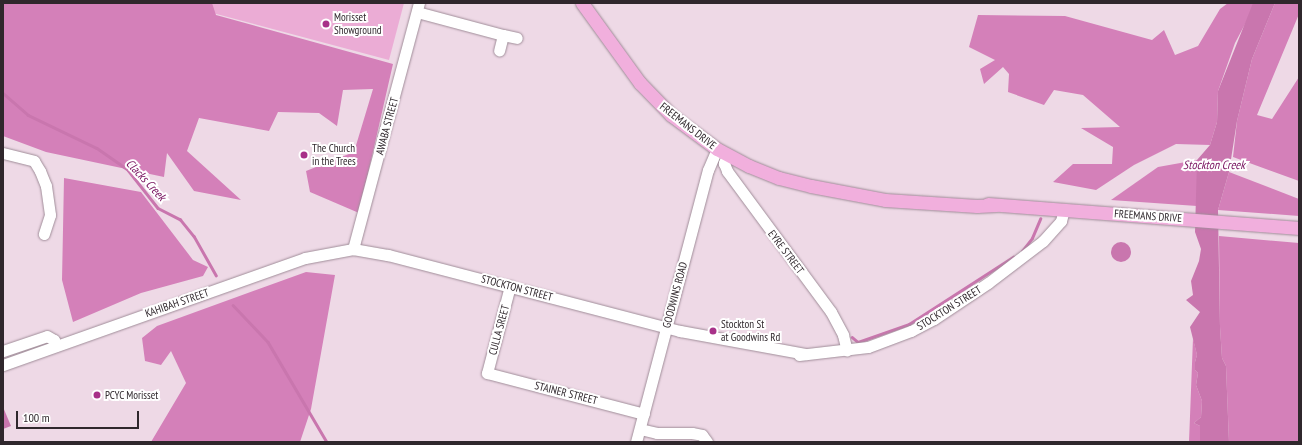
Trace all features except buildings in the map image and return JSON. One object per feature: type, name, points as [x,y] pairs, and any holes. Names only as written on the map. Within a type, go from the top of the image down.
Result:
[{"type":"main road","name":"FREEMANS DRIVE","points":[[582,3],[625,64],[654,99],[670,115],[722,152],[762,172],[811,186],[886,200],[977,206],[996,205],[1064,209],[1299,228]]},
{"type":"street","points":[[418,7],[503,35],[517,38]]},
{"type":"street","name":"AWABA STREET","points":[[353,249],[418,7]]},
{"type":"street","points":[[499,51],[503,35]]},
{"type":"street","name":"GOODWINS ROAD","points":[[636,442],[708,170],[722,152]]},
{"type":"street","name":"EYRE STREET","points":[[722,152],[726,171],[831,312],[843,335],[848,351]]},
{"type":"street","points":[[3,153],[34,162],[46,186],[48,200],[50,215],[44,234]]},
{"type":"street","name":"STOCKTON STREET","points":[[353,249],[382,253],[680,331],[805,354],[848,351],[868,347],[911,331],[956,305],[1044,241],[1061,221],[1064,209]]},
{"type":"street","name":"KAHIBAH STREET","points":[[3,365],[305,258],[353,249]]},
{"type":"street","name":"CULLA SREET","points":[[487,373],[510,286]]},
{"type":"street","points":[[3,351],[47,336],[54,340],[56,346]]},
{"type":"street","name":"STAINER STREET","points":[[487,373],[644,414]]},
{"type":"street","points":[[640,429],[657,433],[692,433],[702,435],[707,442]]},
{"type":"shaded area","points":[[3,3],[212,3],[216,15],[393,64],[359,213],[310,192],[306,171],[354,152],[373,89],[343,90],[337,126],[319,113],[278,112],[269,131],[199,118],[187,151],[241,200],[194,191],[167,153],[164,177],[46,152],[3,136]]},
{"type":"shaded area","name":"Morisset Showground","points":[[175,3],[404,3],[389,60]]},
{"type":"shaded area","points":[[1228,3],[1253,3],[1253,9],[1235,43],[1218,91],[1217,122],[1210,145],[1176,144],[1134,165],[1096,190],[1053,182],[1073,164],[1112,164],[1113,147],[1081,128],[1120,127],[1083,95],[1054,90],[1044,105],[1008,92],[1009,74],[1003,67],[984,84],[980,69],[995,60],[969,47],[978,15],[1065,16],[1152,40],[1164,30],[1175,55],[1198,46],[1220,9]]},
{"type":"shaded area","points":[[1275,3],[1299,3],[1299,14],[1257,115],[1272,119],[1299,77],[1299,181],[1233,157],[1237,121],[1252,59]]},
{"type":"shaded area","points":[[1197,160],[1197,206],[1111,200],[1158,167]]},
{"type":"shaded area","points":[[1229,172],[1299,199],[1299,216],[1218,210]]},
{"type":"shaded area","points":[[64,178],[141,192],[193,260],[208,267],[203,276],[141,293],[73,322],[62,280]]},
{"type":"shaded area","points":[[1219,236],[1299,243],[1299,442],[1229,442],[1226,366],[1222,358],[1220,327]]},
{"type":"shaded area","points":[[306,272],[335,275],[311,409],[300,442],[151,442],[186,383],[171,351],[161,365],[145,361],[142,338],[157,326]]},
{"type":"shaded area","points":[[1193,338],[1197,355],[1195,362],[1195,370],[1198,373],[1196,385],[1202,401],[1201,417],[1194,423],[1200,426],[1200,442],[1189,442]]},
{"type":"water","name":"Stockton Creek","points":[[1253,3],[1275,3],[1252,59],[1237,121],[1229,172],[1218,210],[1220,327],[1222,358],[1226,366],[1229,442],[1200,442],[1200,426],[1194,423],[1201,417],[1202,401],[1196,385],[1198,373],[1195,370],[1195,362],[1197,355],[1190,327],[1200,312],[1186,300],[1193,295],[1191,281],[1199,261],[1201,249],[1195,232],[1197,160],[1210,145],[1217,122],[1218,91]]},
{"type":"water","points":[[1121,242],[1128,245],[1131,252],[1128,259],[1121,262],[1114,259],[1111,252],[1114,245]]},
{"type":"water","points":[[3,407],[11,426],[3,429]]},
{"type":"waterway","name":"Clacks Creek","points":[[3,93],[28,115],[97,148],[128,170],[158,208],[180,219],[194,236],[216,275]]},
{"type":"waterway","points":[[1022,251],[1032,238],[1040,219]]},
{"type":"waterway","points":[[852,337],[858,342],[909,324],[1013,257]]},
{"type":"waterway","name":"Clacks Creek","points":[[233,305],[268,342],[327,442]]},
{"type":"place","name":"Morisset Showground","points":[[326,24]]},
{"type":"place","name":"The Church in the Trees","points":[[304,155]]},
{"type":"place","name":"Stockton St at Goodwins Rd","points":[[713,331]]},
{"type":"place","name":"PCYC Morisset","points":[[97,395]]}]
